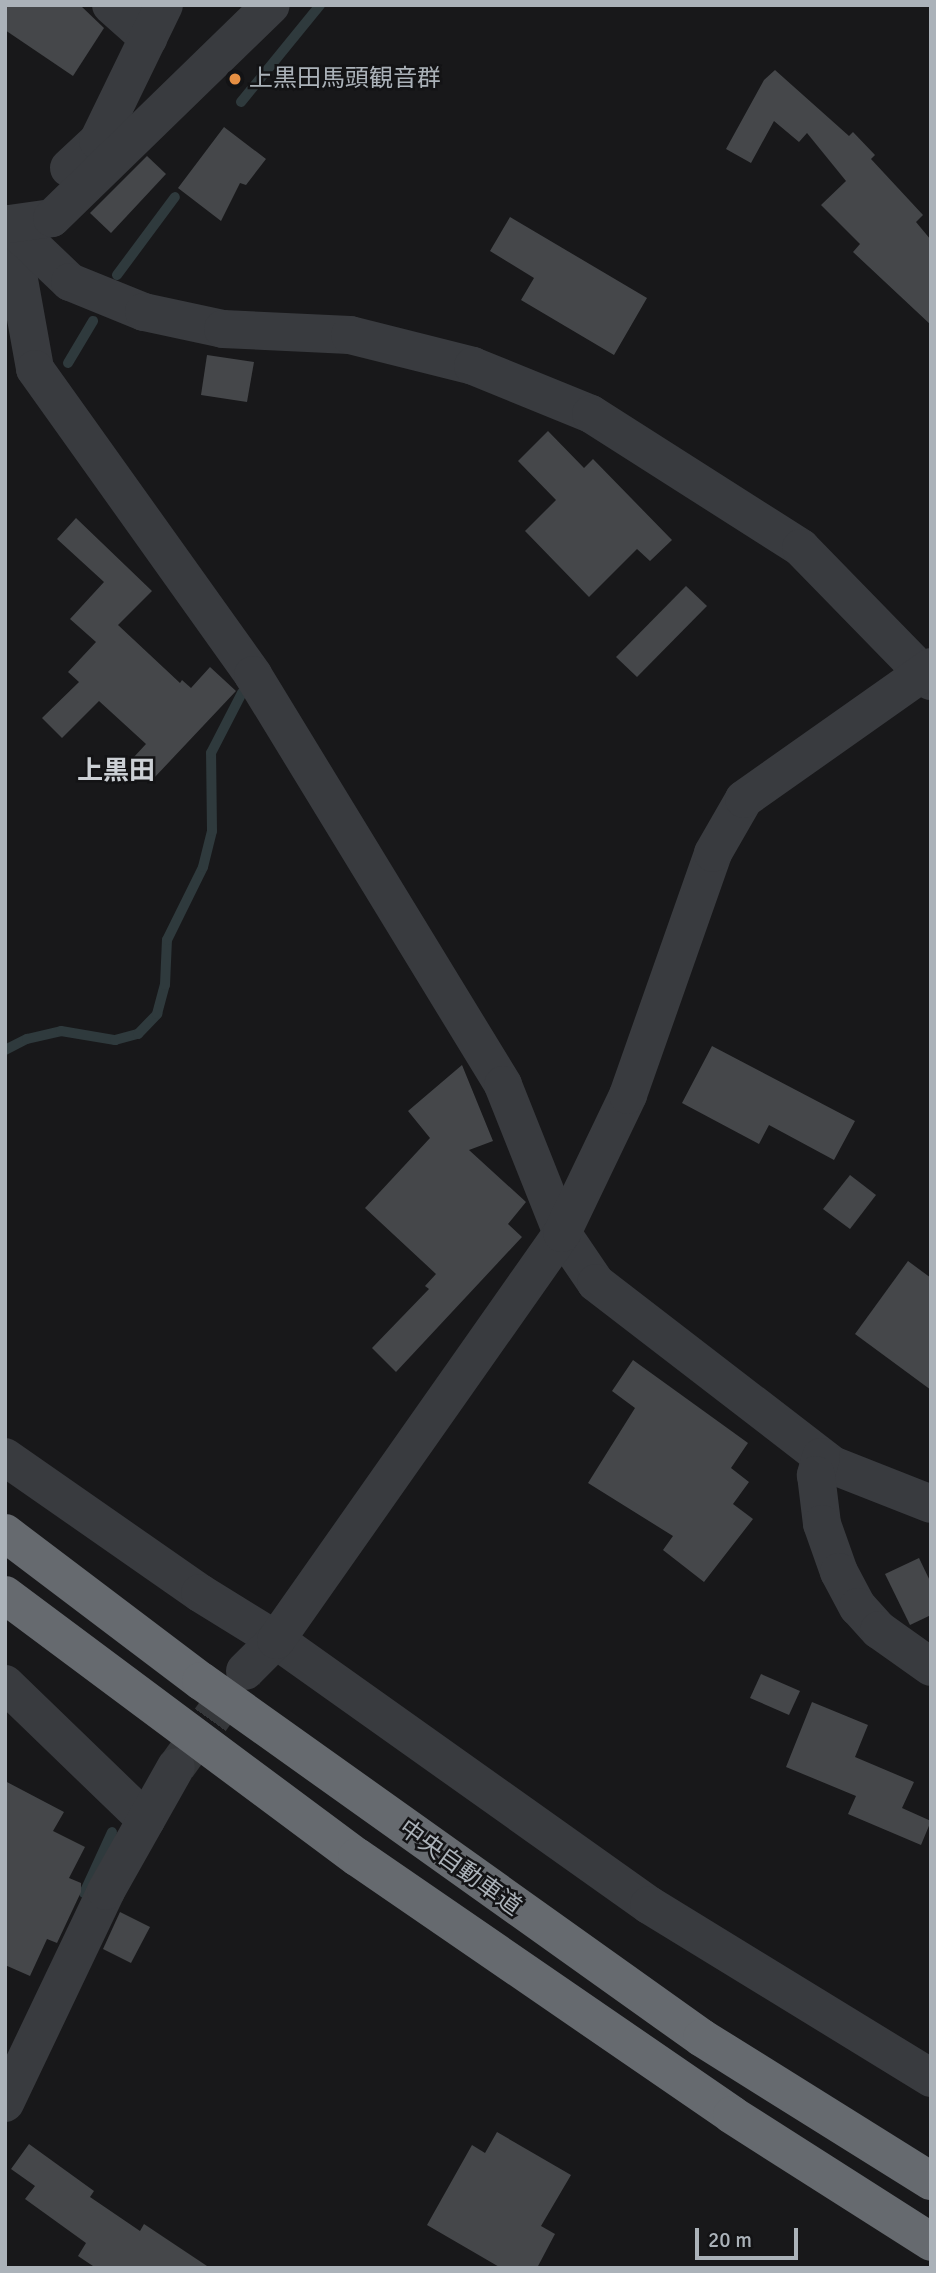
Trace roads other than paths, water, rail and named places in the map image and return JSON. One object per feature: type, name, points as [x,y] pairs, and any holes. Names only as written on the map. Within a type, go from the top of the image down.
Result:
[{"type":"highway","name":"中央自動車道","points":[[5,1533],[201,1681],[702,2038],[931,2181]]},
{"type":"highway","name":"中央自動車道","points":[[5,1595],[357,1857],[732,2116],[931,2242]]},
{"type":"street","points":[[7,226],[98,141],[156,22],[111,5]]},
{"type":"street","points":[[7,226],[52,219],[271,5]]},
{"type":"street","points":[[7,226],[70,282],[144,312],[223,329],[350,335],[473,366],[591,414],[801,548],[928,674],[744,800],[713,853],[628,1095],[562,1233],[276,1640],[245,1671]]},
{"type":"street","points":[[7,226],[35,369],[245,664],[303,757],[503,1085],[562,1233],[597,1283],[821,1457],[931,1504]]},
{"type":"street","points":[[5,1457],[200,1593],[276,1640],[649,1905],[931,2078]]},
{"type":"street","points":[[821,1457],[816,1475],[822,1524],[839,1572],[858,1607],[879,1630],[931,1667]]},
{"type":"street","points":[[5,1684],[146,1820]]},
{"type":"street","points":[[5,2103],[106,1891],[176,1767]]},
{"type":"waterway","points":[[241,102],[320,5]]},
{"type":"waterway","points":[[117,275],[175,197]]},
{"type":"waterway","points":[[68,363],[93,321]]},
{"type":"waterway","points":[[5,1050],[27,1039],[61,1031],[115,1040],[138,1034],[157,1014],[165,985],[167,940],[203,867],[212,831],[211,753],[242,693]]},
{"type":"waterway","points":[[84,1893],[112,1832]]},
{"type":"tunnel","points":[[177,1766],[244,1673]]},
{"type":"place","name":"上黒田馬頭観音群","points":[[235,79]]},
{"type":"district","name":"上黒田","points":[[116,772]]}]
